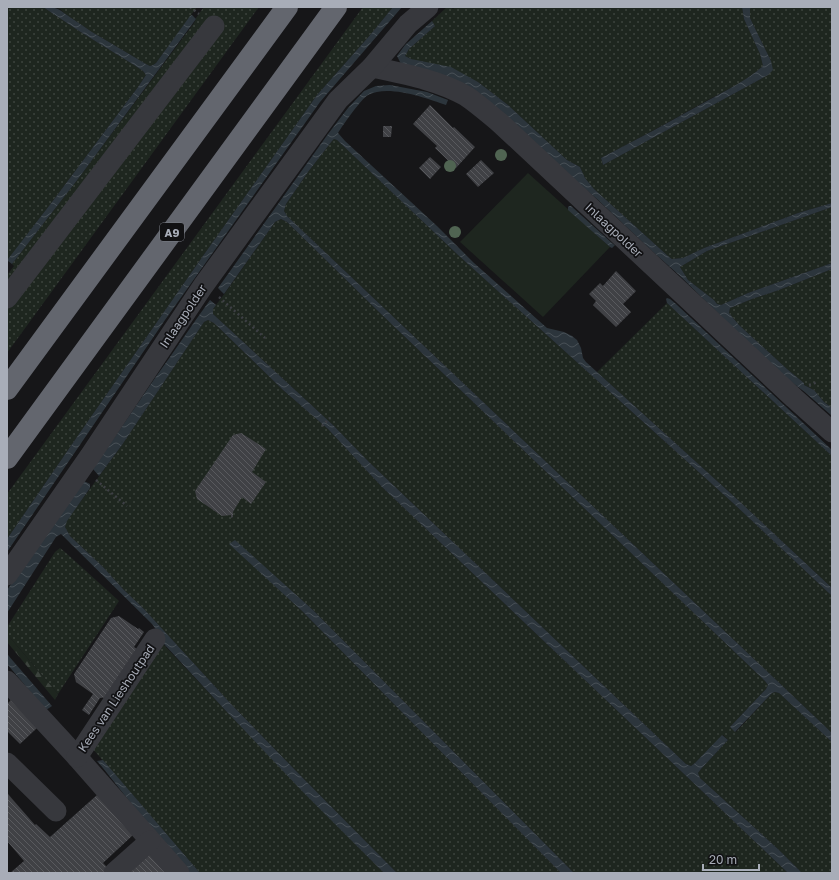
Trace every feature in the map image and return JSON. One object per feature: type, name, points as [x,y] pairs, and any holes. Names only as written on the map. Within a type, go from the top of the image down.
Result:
[{"type":"highway","points":[[7,389],[287,7]]},
{"type":"highway","name":"A9","points":[[7,458],[336,7]]},
{"type":"street","name":"Inlaagpolder","points":[[7,575],[82,468],[203,286],[338,100],[372,67],[408,24],[428,7]]},
{"type":"street","points":[[7,298],[13,273],[214,26]]},
{"type":"street","name":"Inlaagpolder","points":[[372,67],[439,84],[467,97],[481,106],[832,432]]},
{"type":"street","name":"Kees van Lieshoutpad","points":[[77,757],[155,639]]},
{"type":"street","points":[[7,681],[180,873]]},
{"type":"street","points":[[7,763],[56,811]]},
{"type":"street","points":[[114,873],[150,840]]},
{"type":"path","points":[[203,286],[220,298],[265,338]]},
{"type":"path","points":[[809,385],[818,382]]},
{"type":"path","points":[[322,426],[330,418]]},
{"type":"path","points":[[82,468],[126,506]]},
{"type":"green space","points":[[9,7],[43,7],[134,65],[146,75],[7,261],[7,11]]},
{"type":"green space","points":[[54,7],[197,7],[156,63],[150,66],[92,32],[60,9]]},
{"type":"green space","points":[[205,7],[259,7],[7,353],[7,309],[21,292],[7,290],[7,275],[14,266],[12,264],[78,179]]},
{"type":"green space","points":[[363,7],[393,7],[317,95],[205,253],[7,539],[7,494]]},
{"type":"green space","points":[[447,7],[451,7],[453,9],[455,7],[742,7],[744,19],[760,54],[763,66],[735,85],[601,158],[603,165],[768,75],[771,61],[750,18],[751,7],[832,7],[832,203],[798,213],[704,248],[683,258],[672,259],[594,189],[585,178],[580,167],[567,160],[508,105],[478,82],[405,56],[409,49],[435,26],[432,21]]},
{"type":"green space","points":[[334,139],[337,140],[458,255],[733,503],[832,596],[832,733],[287,216],[284,211],[286,204],[308,172]]},
{"type":"green space","points":[[528,173],[610,247],[543,317],[460,242]]},
{"type":"green space","points":[[832,207],[832,263],[748,293],[721,305],[717,304],[688,280],[680,267],[707,251]]},
{"type":"green space","points":[[281,219],[287,222],[381,314],[765,681],[768,685],[766,689],[730,727],[736,732],[772,693],[775,692],[779,693],[832,742],[832,873],[802,873],[700,778],[698,773],[728,740],[723,735],[695,763],[691,766],[686,764],[369,462],[333,425],[213,314],[213,309],[275,222]]},
{"type":"green space","points":[[832,269],[832,408],[824,402],[814,390],[804,385],[804,383],[739,325],[729,313],[730,308]]},
{"type":"green space","points":[[667,303],[832,456],[832,588],[597,372]]},
{"type":"green space","points":[[208,320],[214,323],[283,390],[328,429],[382,487],[788,873],[574,873],[313,610],[235,541],[230,544],[302,611],[561,873],[397,873],[231,704],[144,609],[70,536],[65,527],[67,520],[122,445],[204,322]]},
{"type":"green space","points":[[60,548],[119,601],[58,694],[7,634],[7,627],[55,552]]},
{"type":"green space","points":[[7,634],[58,694],[55,700],[7,642]]},
{"type":"green space","points":[[163,644],[384,873],[200,873],[92,748]]},
{"type":"water","points":[[43,7],[56,8],[92,32],[150,66],[156,63],[190,16],[192,15],[196,19],[78,179],[12,264],[8,261],[8,259],[146,75],[134,65]]},
{"type":"water","points":[[393,7],[402,7],[320,102],[165,320],[7,552],[7,539],[205,253],[317,95]]},
{"type":"water","points":[[742,7],[751,7],[750,18],[771,61],[773,70],[768,75],[603,165],[601,158],[735,86],[763,66],[760,54],[744,19]]},
{"type":"water","points":[[432,21],[435,26],[409,49],[405,56],[411,59],[451,67],[478,82],[508,105],[567,160],[580,167],[585,178],[594,189],[672,259],[683,258],[704,248],[798,213],[832,203],[832,207],[707,251],[680,267],[688,280],[717,304],[721,305],[748,293],[832,263],[832,269],[730,308],[729,313],[739,325],[804,383],[804,385],[814,390],[824,402],[832,408],[832,416],[806,393],[777,371],[679,275],[597,199],[564,171],[401,64],[397,56],[405,45]]},
{"type":"water","points":[[390,85],[427,92],[448,100],[446,105],[407,93],[396,91],[376,92],[365,97],[338,133],[474,263],[547,328],[564,332],[577,340],[581,348],[583,358],[586,362],[738,500],[832,588],[832,596],[733,503],[458,255],[337,140],[334,139],[332,141],[286,204],[284,211],[287,216],[832,733],[832,742],[779,693],[775,692],[772,693],[735,732],[730,727],[766,689],[768,685],[765,681],[381,314],[287,222],[281,219],[275,222],[224,294],[218,288],[348,108],[364,91],[376,86]]},
{"type":"water","points":[[569,206],[571,206],[615,245],[612,248],[610,247],[568,210]]},
{"type":"water","points":[[667,298],[676,304],[832,450],[832,456],[667,303]]},
{"type":"water","points":[[210,300],[216,305],[213,309],[213,314],[333,425],[369,462],[686,764],[691,766],[695,763],[722,735],[728,740],[698,773],[700,778],[802,873],[788,873],[382,487],[328,429],[283,390],[214,323],[208,320],[204,322],[122,445],[99,476],[93,469]]},
{"type":"water","points":[[84,481],[90,484],[90,488],[67,521],[65,527],[70,536],[144,609],[231,704],[397,873],[384,873],[303,792],[164,644],[163,639],[152,624],[61,534],[56,537],[7,613],[7,590]]},
{"type":"water","points":[[235,540],[313,610],[574,873],[561,873],[302,611],[229,544]]},
{"type":"water","points":[[7,654],[52,706],[46,710],[7,664]]},
{"type":"water","points":[[103,760],[200,873],[190,873],[97,761]]},
{"type":"building","points":[[430,105],[475,147],[456,168],[435,148],[437,146],[413,124]]},
{"type":"building","points":[[383,126],[392,126],[391,137],[383,137]]},
{"type":"building","points":[[430,157],[441,167],[430,179],[419,168]]},
{"type":"building","points":[[481,160],[494,173],[478,187],[466,174]]},
{"type":"building","points":[[616,271],[636,291],[623,304],[631,312],[616,327],[593,305],[596,301],[589,294],[600,283],[603,286]]},
{"type":"building","points":[[241,433],[266,449],[252,472],[266,482],[251,504],[242,497],[233,512],[233,517],[231,518],[231,515],[222,516],[197,499],[195,491],[233,435]]},
{"type":"building","points":[[119,616],[144,632],[134,647],[140,651],[109,697],[100,698],[89,715],[82,710],[93,694],[76,682],[74,674],[111,618]]},
{"type":"building","points":[[11,700],[37,728],[20,744],[7,731],[7,704]]},
{"type":"building","points":[[7,793],[35,825],[36,824],[50,837],[97,795],[133,835],[103,863],[108,868],[103,873],[10,873],[24,861],[7,841]]},
{"type":"building","points":[[146,848],[170,873],[119,873]]}]
